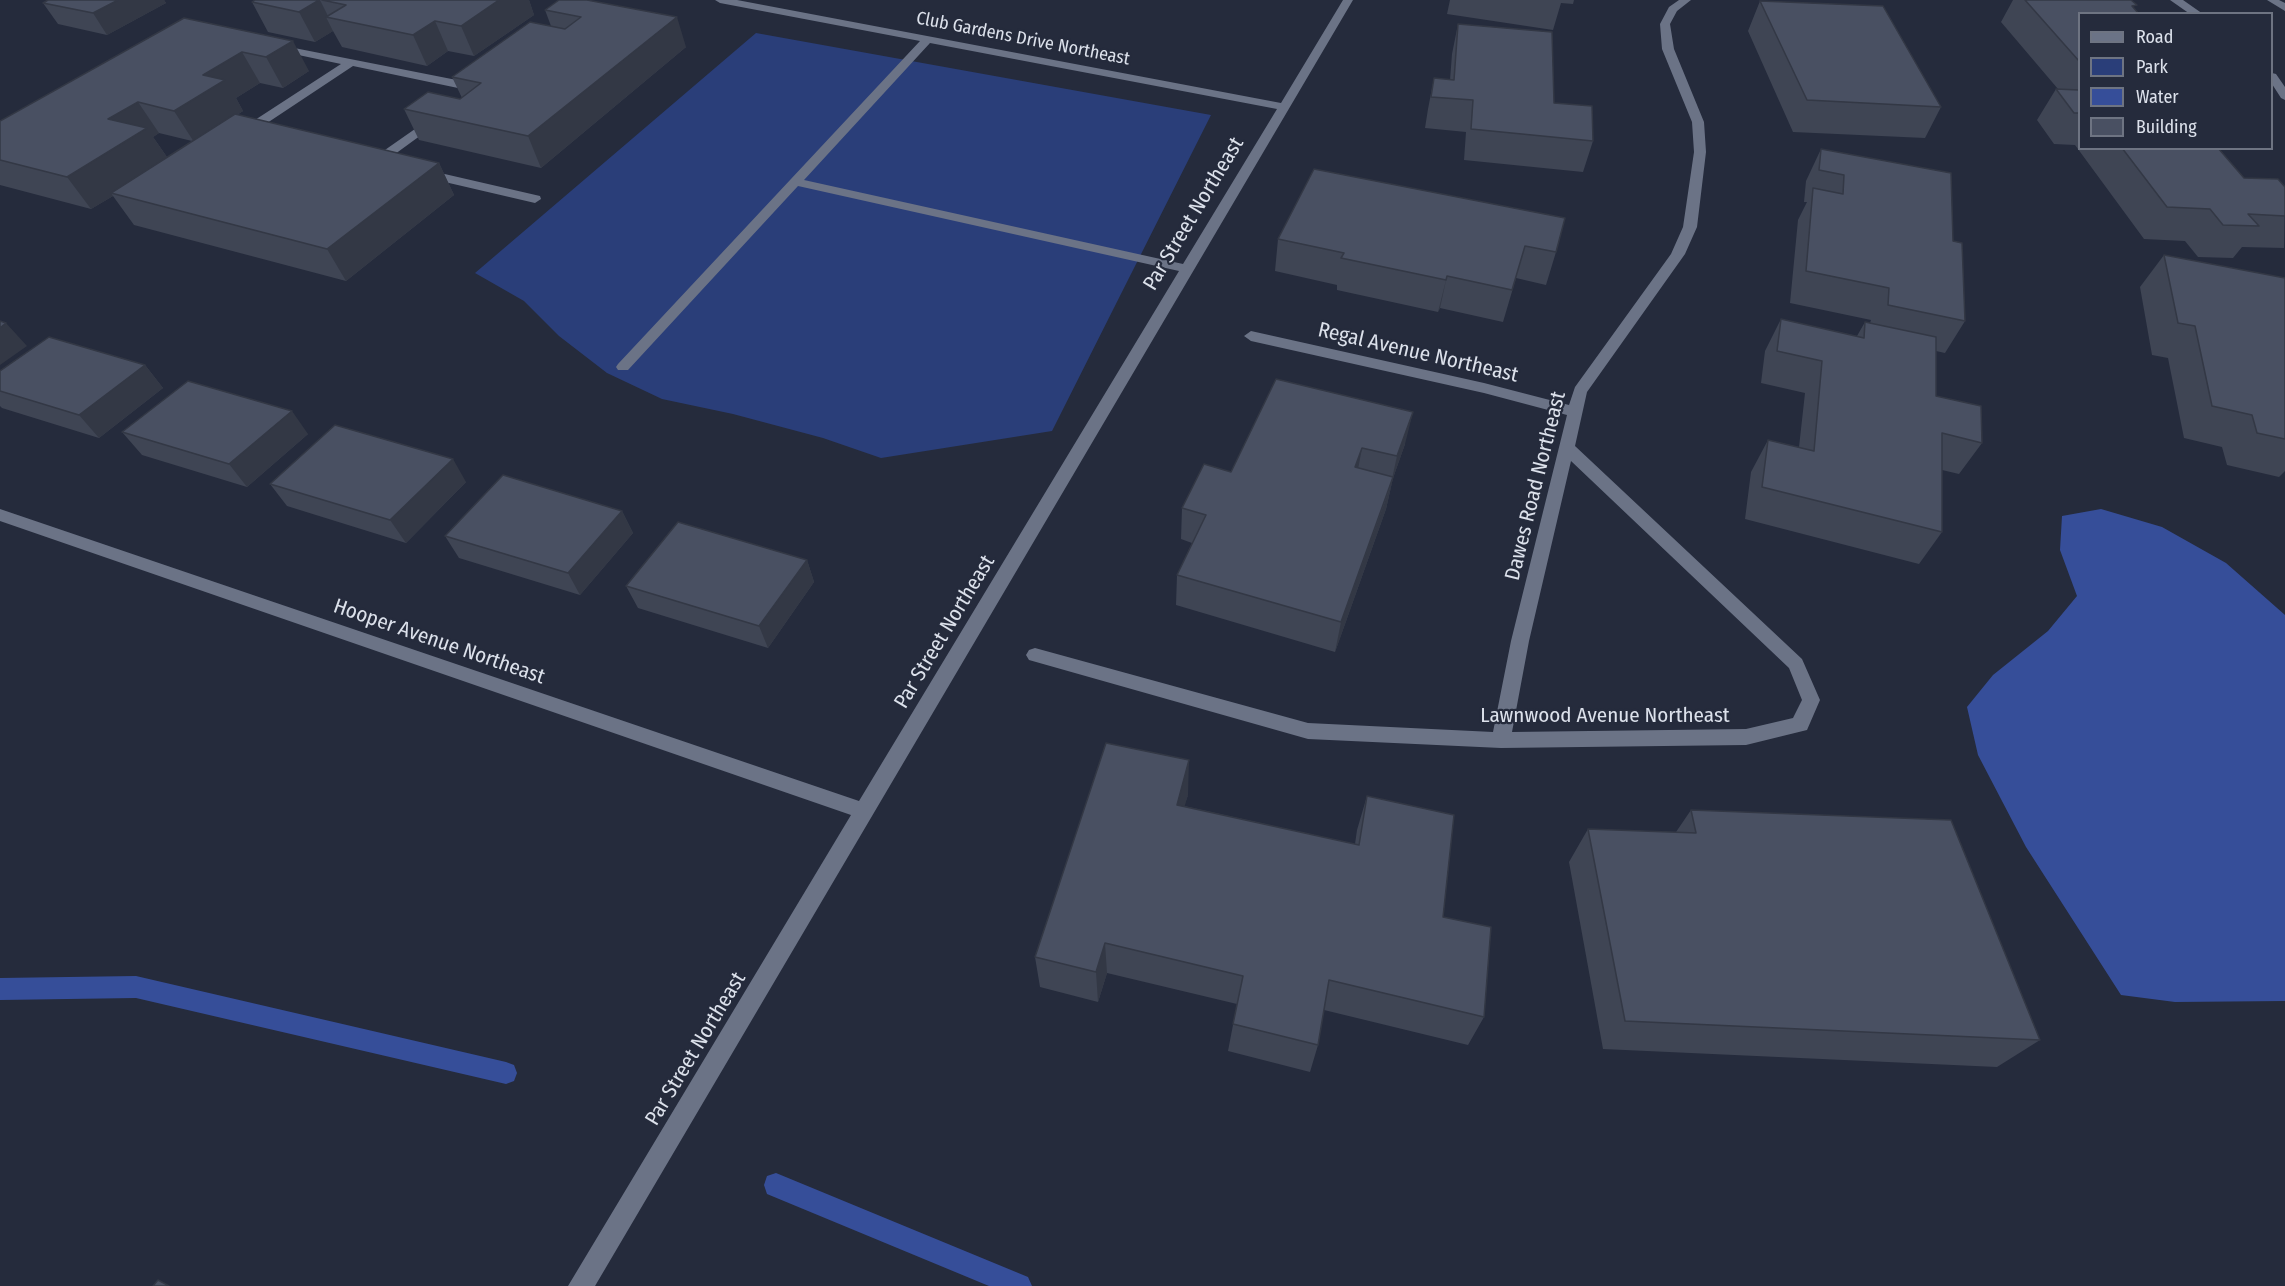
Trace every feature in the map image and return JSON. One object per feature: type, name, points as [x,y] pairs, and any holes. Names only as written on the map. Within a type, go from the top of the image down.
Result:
[{"type":"street","name":"Club Gardens Drive Northeast","points":[[720,0],[1284,107]]},
{"type":"street","name":"Par Street Northeast","points":[[581,1286],[1348,0]]},
{"type":"street","name":"Dawes Road Northeast","points":[[1501,740],[1520,640],[1580,391],[1678,254],[1690,227],[1700,152],[1698,122],[1668,49],[1665,24],[1673,9],[1686,0]]},
{"type":"street","points":[[2175,0],[2195,12]]},
{"type":"street","points":[[623,367],[928,39]]},
{"type":"street","points":[[262,45],[477,88]]},
{"type":"street","points":[[226,144],[352,62]]},
{"type":"street","points":[[2273,79],[2285,96]]},
{"type":"street","points":[[450,108],[370,161],[535,199]]},
{"type":"street","points":[[246,132],[267,137]]},
{"type":"street","points":[[795,182],[1187,269]]},
{"type":"street","name":"Regal Avenue Northeast","points":[[1251,336],[1484,388],[1575,412]]},
{"type":"street","name":"Lawnwood Avenue Northeast","points":[[1035,655],[1308,731],[1501,740],[1746,737],[1800,724],[1811,700],[1797,664],[1566,447]]},
{"type":"street","name":"Hooper Avenue Northeast","points":[[0,515],[864,811]]},
{"type":"green space","points":[[756,33],[1211,115],[1052,431],[881,458],[823,438],[733,414],[662,399],[607,373],[559,336],[524,301],[475,273]]},
{"type":"water","points":[[2101,509],[2162,527],[2226,563],[2285,615],[2285,1001],[2175,1002],[2121,995],[2026,847],[1978,755],[1967,707],[1993,675],[2048,631],[2077,596],[2060,550],[2062,516]]},
{"type":"building","points":[[48,0],[118,0],[93,13],[43,3]]},
{"type":"building","points":[[255,0],[319,0],[299,12],[252,2]]},
{"type":"building","points":[[322,0],[499,0],[461,26],[435,21],[413,35],[326,17],[346,5]]},
{"type":"building","points":[[559,0],[587,0],[677,17],[528,136],[404,109],[428,92],[460,99],[481,83],[452,77],[530,22],[565,29],[581,17],[545,10]]},
{"type":"building","points":[[2025,0],[2131,0],[2137,5],[2132,6],[2137,12],[2078,12],[2078,60]]},
{"type":"building","points":[[1760,1],[1883,6],[1941,107],[1807,100]]},
{"type":"building","points":[[184,18],[293,41],[266,57],[242,52],[203,75],[225,80],[174,111],[138,102],[108,119],[147,128],[67,177],[0,160],[0,121]]},
{"type":"building","points":[[1458,24],[1552,32],[1554,103],[1592,106],[1593,141],[1471,129],[1473,100],[1431,97],[1434,78],[1454,80]]},
{"type":"building","points":[[2056,89],[2078,90],[2078,113],[2074,113]]},
{"type":"building","points":[[235,114],[439,163],[327,249],[111,193]]},
{"type":"building","points":[[1821,149],[1951,173],[1953,241],[1962,243],[1965,321],[1888,305],[1889,288],[1806,271],[1813,188],[1843,194],[1844,175],[1819,170]]},
{"type":"building","points":[[2124,150],[2220,150],[2244,178],[2278,179],[2285,187],[2285,216],[2248,214],[2259,226],[2223,225],[2210,209],[2167,207]]},
{"type":"building","points":[[1314,169],[1565,218],[1556,252],[1525,246],[1512,290],[1447,276],[1446,280],[1341,258],[1344,253],[1278,239]]},
{"type":"building","points":[[2164,255],[2285,278],[2285,439],[2257,433],[2252,415],[2212,406],[2195,326],[2178,323]]},
{"type":"building","points":[[1781,319],[1864,338],[1865,322],[1936,337],[1936,396],[1981,406],[1982,443],[1942,433],[1942,532],[1762,487],[1768,440],[1814,451],[1822,361],[1777,351]]},
{"type":"building","points":[[49,337],[145,365],[79,415],[0,391],[0,371]]},
{"type":"building","points":[[1276,379],[1413,412],[1397,456],[1362,448],[1355,467],[1393,477],[1341,622],[1177,575],[1206,515],[1182,508],[1204,464],[1231,472]]},
{"type":"building","points":[[188,381],[292,411],[229,464],[122,432]]},
{"type":"building","points":[[335,425],[453,459],[390,520],[270,484]]},
{"type":"building","points":[[503,475],[622,511],[568,573],[445,536]]},
{"type":"building","points":[[678,522],[807,560],[759,626],[626,586]]},
{"type":"building","points":[[1106,743],[1189,760],[1177,805],[1359,845],[1367,796],[1454,815],[1443,917],[1491,927],[1484,1017],[1329,980],[1318,1045],[1233,1024],[1243,976],[1105,943],[1096,972],[1035,957]]},
{"type":"building","points":[[1691,810],[1951,820],[2040,1040],[1625,1021],[1588,829],[1696,833]]},
{"type":"building","points":[[158,1280],[169,1286],[153,1286]]},
{"type":"waterway","points":[[0,989],[136,987],[506,1073]]},
{"type":"waterway","points":[[776,1185],[1019,1286]]}]
